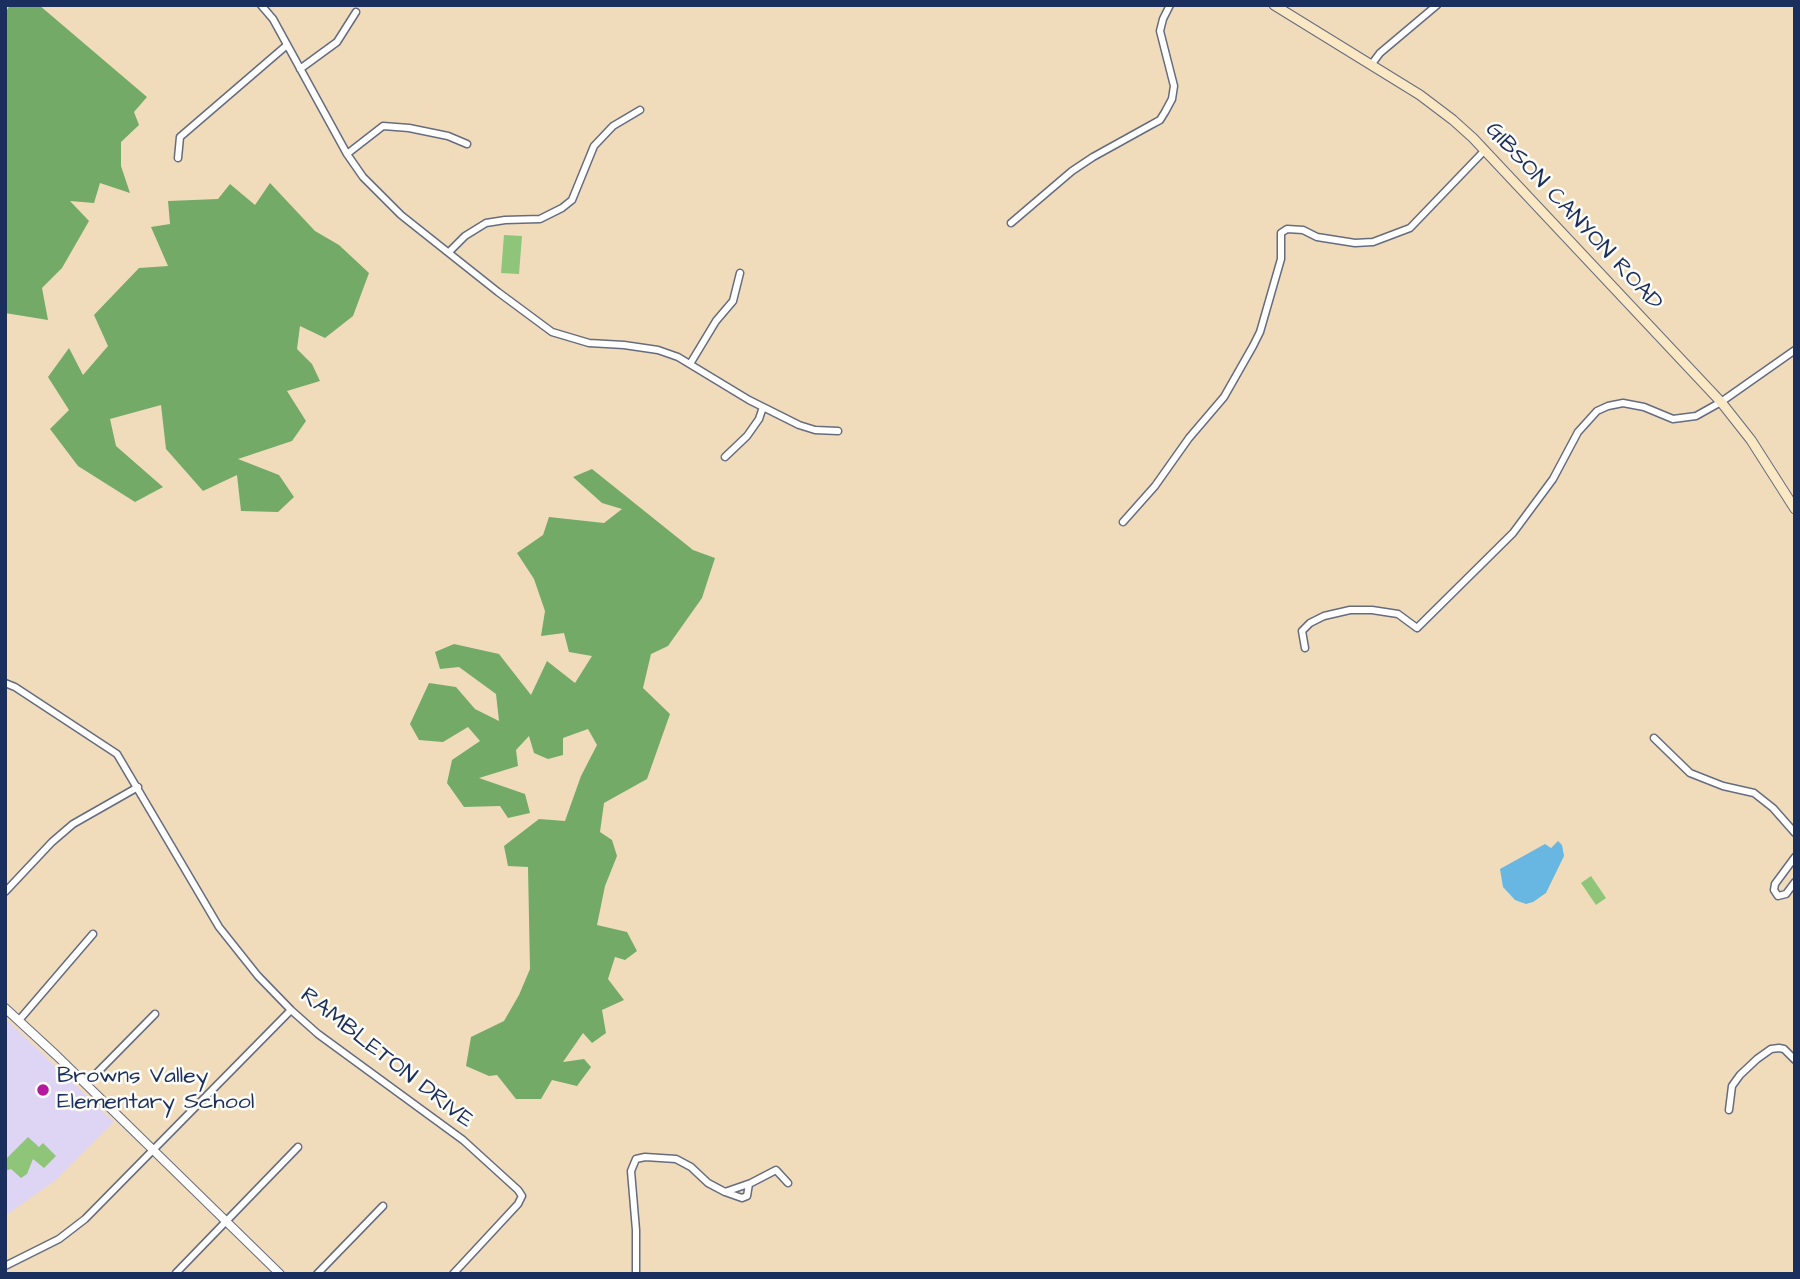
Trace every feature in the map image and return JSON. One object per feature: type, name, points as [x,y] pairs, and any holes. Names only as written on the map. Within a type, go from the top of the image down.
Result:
[{"type":"main road","name":"GIBSON CANYON ROAD","points":[[1274,5],[1420,95],[1453,120],[1485,150],[1721,402],[1751,440],[1795,509]]},
{"type":"street","points":[[261,5],[273,19],[347,154],[381,197],[552,332],[589,343],[658,350],[690,364],[799,425],[815,430],[838,431]]},
{"type":"street","points":[[1011,223],[1072,171],[1160,120],[1172,100],[1174,86],[1160,31],[1170,5]]},
{"type":"street","points":[[1371,65],[1380,52],[1437,5]]},
{"type":"street","points":[[300,69],[337,42],[356,12]]},
{"type":"street","points":[[178,158],[180,137],[287,45]]},
{"type":"street","points":[[449,253],[465,236],[486,223],[540,219],[562,208],[572,200],[588,158],[603,136],[640,110]]},
{"type":"street","points":[[347,154],[383,126],[449,136],[467,144]]},
{"type":"street","points":[[1123,522],[1155,486],[1189,438],[1224,397],[1253,346],[1260,332],[1281,259],[1281,233],[1287,229],[1303,230],[1326,239],[1355,243],[1373,242],[1410,228],[1485,150]]},
{"type":"street","points":[[690,364],[716,321],[733,301],[740,273]]},
{"type":"street","points":[[1305,648],[1302,632],[1310,623],[1324,616],[1350,610],[1398,614],[1418,628],[1513,533],[1553,479],[1578,432],[1597,411],[1608,406],[1634,404],[1665,417],[1681,419],[1696,416],[1721,402],[1795,350]]},
{"type":"street","points":[[726,457],[747,436],[763,407]]},
{"type":"street","name":"RAMBLETON DRIVE","points":[[5,683],[110,748],[123,761],[219,927],[258,976],[291,1010],[318,1034],[464,1140],[522,1196],[518,1204],[453,1274]]},
{"type":"street","points":[[1654,738],[1690,773],[1723,786],[1754,793],[1773,808],[1795,833]]},
{"type":"street","points":[[5,892],[52,842],[73,824],[138,787]]},
{"type":"street","points":[[1795,857],[1775,884],[1774,890],[1778,897],[1786,894],[1795,882]]},
{"type":"street","points":[[20,1019],[93,934]]},
{"type":"street","points":[[5,1008],[20,1019],[280,1274]]},
{"type":"street","points":[[5,1266],[43,1248],[74,1228],[154,1151],[291,1010]]},
{"type":"street","points":[[86,1084],[155,1014]]},
{"type":"street","points":[[1729,1111],[1732,1086],[1757,1059],[1771,1049],[1779,1048],[1784,1049],[1795,1060]]},
{"type":"street","points":[[176,1273],[298,1147]]},
{"type":"street","points":[[636,1273],[636,1230],[631,1171],[636,1159],[676,1159],[691,1167],[708,1184],[742,1198],[747,1196],[749,1184]]},
{"type":"street","points":[[725,1192],[749,1184],[776,1170],[788,1183]]},
{"type":"street","points":[[317,1274],[383,1206]]},
{"type":"shaded area","name":"Browns Valley Elementary School","points":[[5,1018],[114,1122],[56,1180],[5,1216]]},
{"type":"green space","points":[[10,5],[39,5],[147,97],[134,112],[139,125],[121,142],[121,166],[130,193],[100,183],[94,203],[70,201],[89,221],[62,268],[42,288],[48,320],[5,313],[5,13]]},
{"type":"green space","points":[[270,183],[315,231],[339,245],[369,273],[353,316],[325,338],[300,326],[297,349],[312,364],[320,381],[287,391],[306,421],[292,441],[238,459],[279,475],[294,497],[278,512],[241,511],[237,475],[203,491],[166,449],[161,405],[110,419],[116,446],[163,487],[135,502],[78,466],[50,429],[69,410],[48,377],[69,348],[83,375],[108,346],[94,315],[139,268],[168,266],[151,227],[170,224],[168,201],[218,199],[230,184],[255,205]]},
{"type":"green space","points":[[504,235],[522,236],[519,274],[501,273]]},
{"type":"green space","points":[[592,469],[693,550],[715,558],[702,598],[668,646],[651,654],[643,688],[670,714],[647,779],[604,803],[600,832],[612,840],[617,856],[605,886],[597,925],[627,932],[637,951],[625,960],[615,957],[608,979],[624,1000],[602,1010],[606,1033],[592,1043],[583,1033],[563,1062],[584,1059],[591,1067],[577,1086],[552,1080],[541,1099],[516,1099],[497,1075],[489,1076],[466,1066],[471,1037],[504,1021],[530,969],[528,867],[508,866],[504,846],[539,819],[565,821],[581,776],[597,745],[588,729],[563,738],[563,755],[548,759],[534,753],[529,736],[516,750],[518,766],[479,778],[525,794],[530,813],[508,818],[500,806],[464,807],[447,783],[452,760],[480,741],[468,727],[443,742],[419,740],[410,724],[429,683],[456,687],[475,709],[499,721],[496,694],[459,667],[440,669],[435,652],[454,644],[499,654],[531,695],[547,661],[575,683],[592,656],[569,652],[564,633],[541,636],[545,611],[534,579],[517,553],[543,535],[549,517],[604,523],[622,509],[602,503],[573,477]]},
{"type":"green space","points":[[1591,876],[1606,898],[1596,905],[1581,883]]},
{"type":"green space","points":[[28,1137],[39,1147],[43,1143],[56,1156],[44,1168],[33,1159],[27,1174],[21,1178],[11,1169],[5,1171],[5,1157]]},
{"type":"water","points":[[1558,841],[1562,845],[1564,856],[1546,893],[1526,904],[1515,900],[1503,887],[1500,869],[1545,844],[1551,848]]},
{"type":"place","name":"Browns Valley Elementary School","points":[[43,1090]]}]
